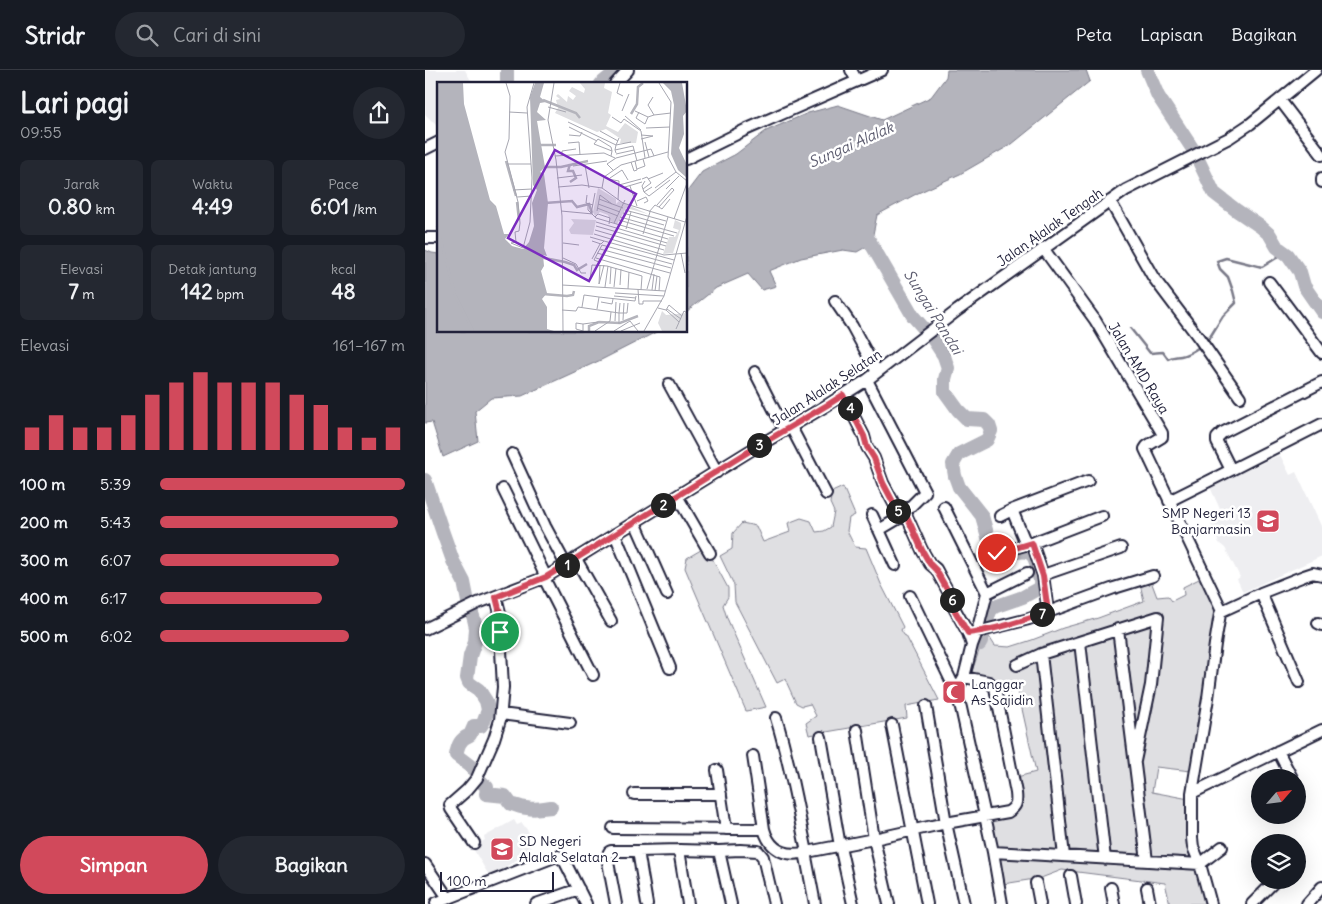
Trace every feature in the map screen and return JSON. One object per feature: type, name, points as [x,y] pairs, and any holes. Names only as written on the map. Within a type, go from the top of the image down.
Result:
[{"type":"street","points":[[617,82],[628,70]]},
{"type":"street","points":[[851,70],[857,81]]},
{"type":"street","points":[[687,159],[745,130],[882,70]]},
{"type":"street","name":"Jalan Alalak Tengah","points":[[927,334],[1043,248],[1126,190],[1229,138],[1250,124],[1316,70]]},
{"type":"street","points":[[1280,100],[1321,151]]},
{"type":"street","points":[[425,149],[437,143]]},
{"type":"street","points":[[1110,201],[1153,277],[1203,343],[1240,397]]},
{"type":"street","name":"Jalan AMD Raya","points":[[1043,248],[1095,320],[1162,433],[1162,437],[1145,449],[1222,611]]},
{"type":"street","points":[[1269,282],[1322,353]]},
{"type":"street","points":[[835,301],[852,326],[877,372]]},
{"type":"street","name":"Jalan Alalak Selatan","points":[[425,628],[478,603],[545,578],[867,380],[927,334]]},
{"type":"street","points":[[755,372],[826,494]]},
{"type":"street","points":[[867,380],[925,492],[903,514],[879,530]]},
{"type":"street","points":[[1231,470],[1217,442],[1217,438],[1222,433],[1322,382]]},
{"type":"street","points":[[669,384],[717,472]]},
{"type":"street","points":[[843,395],[864,436],[883,483],[953,600],[955,611],[978,632]]},
{"type":"street","points":[[1169,501],[1322,424]]},
{"type":"street","points":[[512,454],[545,526],[566,565]]},
{"type":"street","points":[[1000,516],[1088,481]]},
{"type":"street","points":[[503,489],[593,675]]},
{"type":"street","points":[[677,496],[710,553]]},
{"type":"street","points":[[944,508],[987,592],[978,632],[972,645],[964,677],[956,691]]},
{"type":"street","points":[[1012,510],[1043,576],[1048,612]]},
{"type":"street","points":[[872,515],[895,565]]},
{"type":"street","points":[[997,553],[1029,544],[1103,516]]},
{"type":"street","points":[[635,522],[667,594]]},
{"type":"street","points":[[615,534],[670,668]]},
{"type":"street","points":[[1043,576],[1121,548]]},
{"type":"street","points":[[576,559],[611,621]]},
{"type":"street","points":[[987,592],[1027,573]]},
{"type":"street","points":[[1211,904],[1192,838],[1192,793],[1220,614],[1222,611],[1261,593],[1313,573],[1322,575]]},
{"type":"street","points":[[978,632],[1029,619],[1153,576]]},
{"type":"street","points":[[1261,593],[1299,682]]},
{"type":"street","points":[[909,596],[956,691],[993,852],[1002,904]]},
{"type":"street","points":[[474,842],[450,805],[467,790],[479,774],[494,739],[501,714],[503,687],[501,617],[496,597]]},
{"type":"street","points":[[1017,665],[1041,654],[1158,617],[1151,685],[1135,761]]},
{"type":"street","points":[[1118,629],[1147,861]]},
{"type":"street","points":[[1080,642],[1105,858]]},
{"type":"street","points":[[1041,654],[1064,856]]},
{"type":"street","points":[[753,756],[764,829],[771,842],[781,852],[788,854],[840,846],[913,832],[946,823],[1008,812],[1016,806],[1017,802],[995,688],[989,682],[964,677]]},
{"type":"street","points":[[926,706],[946,823],[965,904]]},
{"type":"street","points":[[501,714],[570,723]]},
{"type":"street","points":[[776,718],[785,745],[815,904]]},
{"type":"street","points":[[892,724],[927,904]]},
{"type":"street","points":[[857,730],[874,839],[889,904]]},
{"type":"street","points":[[1192,793],[1277,751],[1321,734]]},
{"type":"street","points":[[821,737],[840,846],[853,904]]},
{"type":"street","points":[[1277,751],[1286,769]]},
{"type":"street","points":[[717,770],[726,830]]},
{"type":"street","points":[[634,794],[721,794]]},
{"type":"street","points":[[613,828],[764,829]]},
{"type":"street","points":[[993,852],[1200,864],[1222,847]]},
{"type":"street","points":[[616,904],[608,855],[611,850],[740,850],[758,852],[765,861],[774,904]]},
{"type":"street","points":[[679,850],[688,904]]},
{"type":"street","points":[[637,851],[647,904]]},
{"type":"street","points":[[719,851],[731,904]]},
{"type":"street","points":[[436,904],[554,857],[561,858],[565,862],[587,904]]},
{"type":"street","points":[[425,864],[448,898]]},
{"type":"street","points":[[1071,876],[1076,904]]},
{"type":"street","points":[[1036,883],[1040,904]]},
{"type":"street","points":[[1312,902],[1322,887]]},
{"type":"street","points":[[1111,888],[1114,904]]},
{"type":"street","points":[[1147,888],[1150,904]]},
{"type":"street","points":[[536,904],[579,889]]},
{"type":"street","points":[[1252,904],[1267,889]]},
{"type":"shaded area","points":[[425,70],[465,70],[472,82],[437,82],[437,126],[425,114]]},
{"type":"shaded area","name":"SMP Negeri 13 Banjarmasin","points":[[1280,455],[1290,475],[1296,472],[1322,528],[1322,556],[1243,592],[1237,579],[1240,577],[1225,548],[1219,543],[1211,524],[1224,518],[1210,487]]},
{"type":"shaded area","points":[[843,487],[855,515],[849,518],[847,531],[855,547],[866,548],[881,584],[903,627],[901,630],[906,636],[939,700],[906,706],[907,718],[809,735],[806,723],[816,716],[810,704],[802,706],[796,703],[785,679],[777,683],[735,602],[734,585],[720,556],[732,549],[733,533],[742,523],[756,526],[763,542],[790,532],[788,523],[801,518],[811,521],[816,532],[824,531],[831,527],[834,512],[830,503],[832,492]]},
{"type":"shaded area","points":[[706,547],[728,588],[728,597],[723,605],[727,618],[766,707],[746,711],[685,568],[687,558]]},
{"type":"shaded area","points":[[1203,577],[1218,609],[1191,771],[1156,767],[1152,792],[1189,799],[1209,904],[1170,904],[1165,883],[1062,870],[1041,878],[1003,884],[991,817],[1017,811],[1023,803],[1017,777],[1036,772],[1018,691],[1001,693],[971,674],[983,639],[988,635],[995,646],[1010,647],[1144,601],[1140,584],[1151,581],[1157,597],[1168,596],[1172,601],[1184,595],[1183,587]]},
{"type":"shaded area","name":"SD Negeri Alalak Selatan 2","points":[[514,820],[517,825],[522,823],[533,838],[527,842],[532,850],[490,877],[472,847],[485,840],[484,837]]},
{"type":"water","name":"Sungai Alalak","points":[[947,70],[1086,70],[1090,81],[1012,144],[960,174],[918,193],[877,215],[871,244],[857,252],[843,250],[801,258],[769,271],[776,286],[762,290],[748,274],[716,288],[687,311],[687,192],[702,172],[736,154],[766,131],[808,113],[838,105],[882,120],[931,97],[946,77]]},
{"type":"water","points":[[425,250],[437,254],[437,332],[656,332],[603,359],[522,396],[491,398],[475,411],[478,441],[443,457],[432,422],[425,423]]},
{"type":"waterway","points":[[507,70],[507,82]]},
{"type":"waterway","points":[[603,82],[618,70]]},
{"type":"waterway","points":[[1147,70],[1158,96],[1194,151],[1214,193],[1270,235],[1277,247],[1288,255],[1300,272],[1304,286],[1322,312]]},
{"type":"waterway","name":"Sungai Pandai","points":[[862,228],[913,316],[933,339],[944,356],[948,368],[945,379],[945,392],[967,419],[984,420],[989,425],[991,431],[987,440],[959,454],[953,464],[959,487],[982,516],[992,551],[998,557],[1011,553],[1027,552],[1035,559],[1037,566],[1041,587],[1023,597],[994,607],[990,611],[980,644]]},
{"type":"waterway","points":[[1206,341],[1223,316],[1236,303],[1228,277],[1220,269],[1217,261],[1226,258],[1262,267],[1278,257],[1277,247]]},
{"type":"waterway","points":[[1131,329],[1150,353],[1163,352],[1168,359],[1192,352],[1202,345]]},
{"type":"waterway","points":[[425,480],[453,561],[464,582],[476,628],[467,678],[469,683],[479,690],[486,701],[488,710],[481,726],[474,726],[470,735],[460,743],[456,755],[473,768],[479,780],[487,787],[486,794],[505,796],[511,804],[523,808],[551,807]]},
{"type":"place","name":"SMP Negeri 13 Banjarmasin","points":[[1268,521]]},
{"type":"place","name":"Langgar As-Sajidin","points":[[954,692]]},
{"type":"place","name":"SD Negeri Alalak Selatan 2","points":[[502,849]]},
{"type":"route","points":[[500,632],[501,617],[496,597],[546,577],[843,395],[864,436],[867,447],[881,474],[883,483],[901,517],[905,512],[922,550],[953,600],[955,611],[968,633],[1012,624],[1048,612],[1043,576],[1032,543],[997,553]]}]
